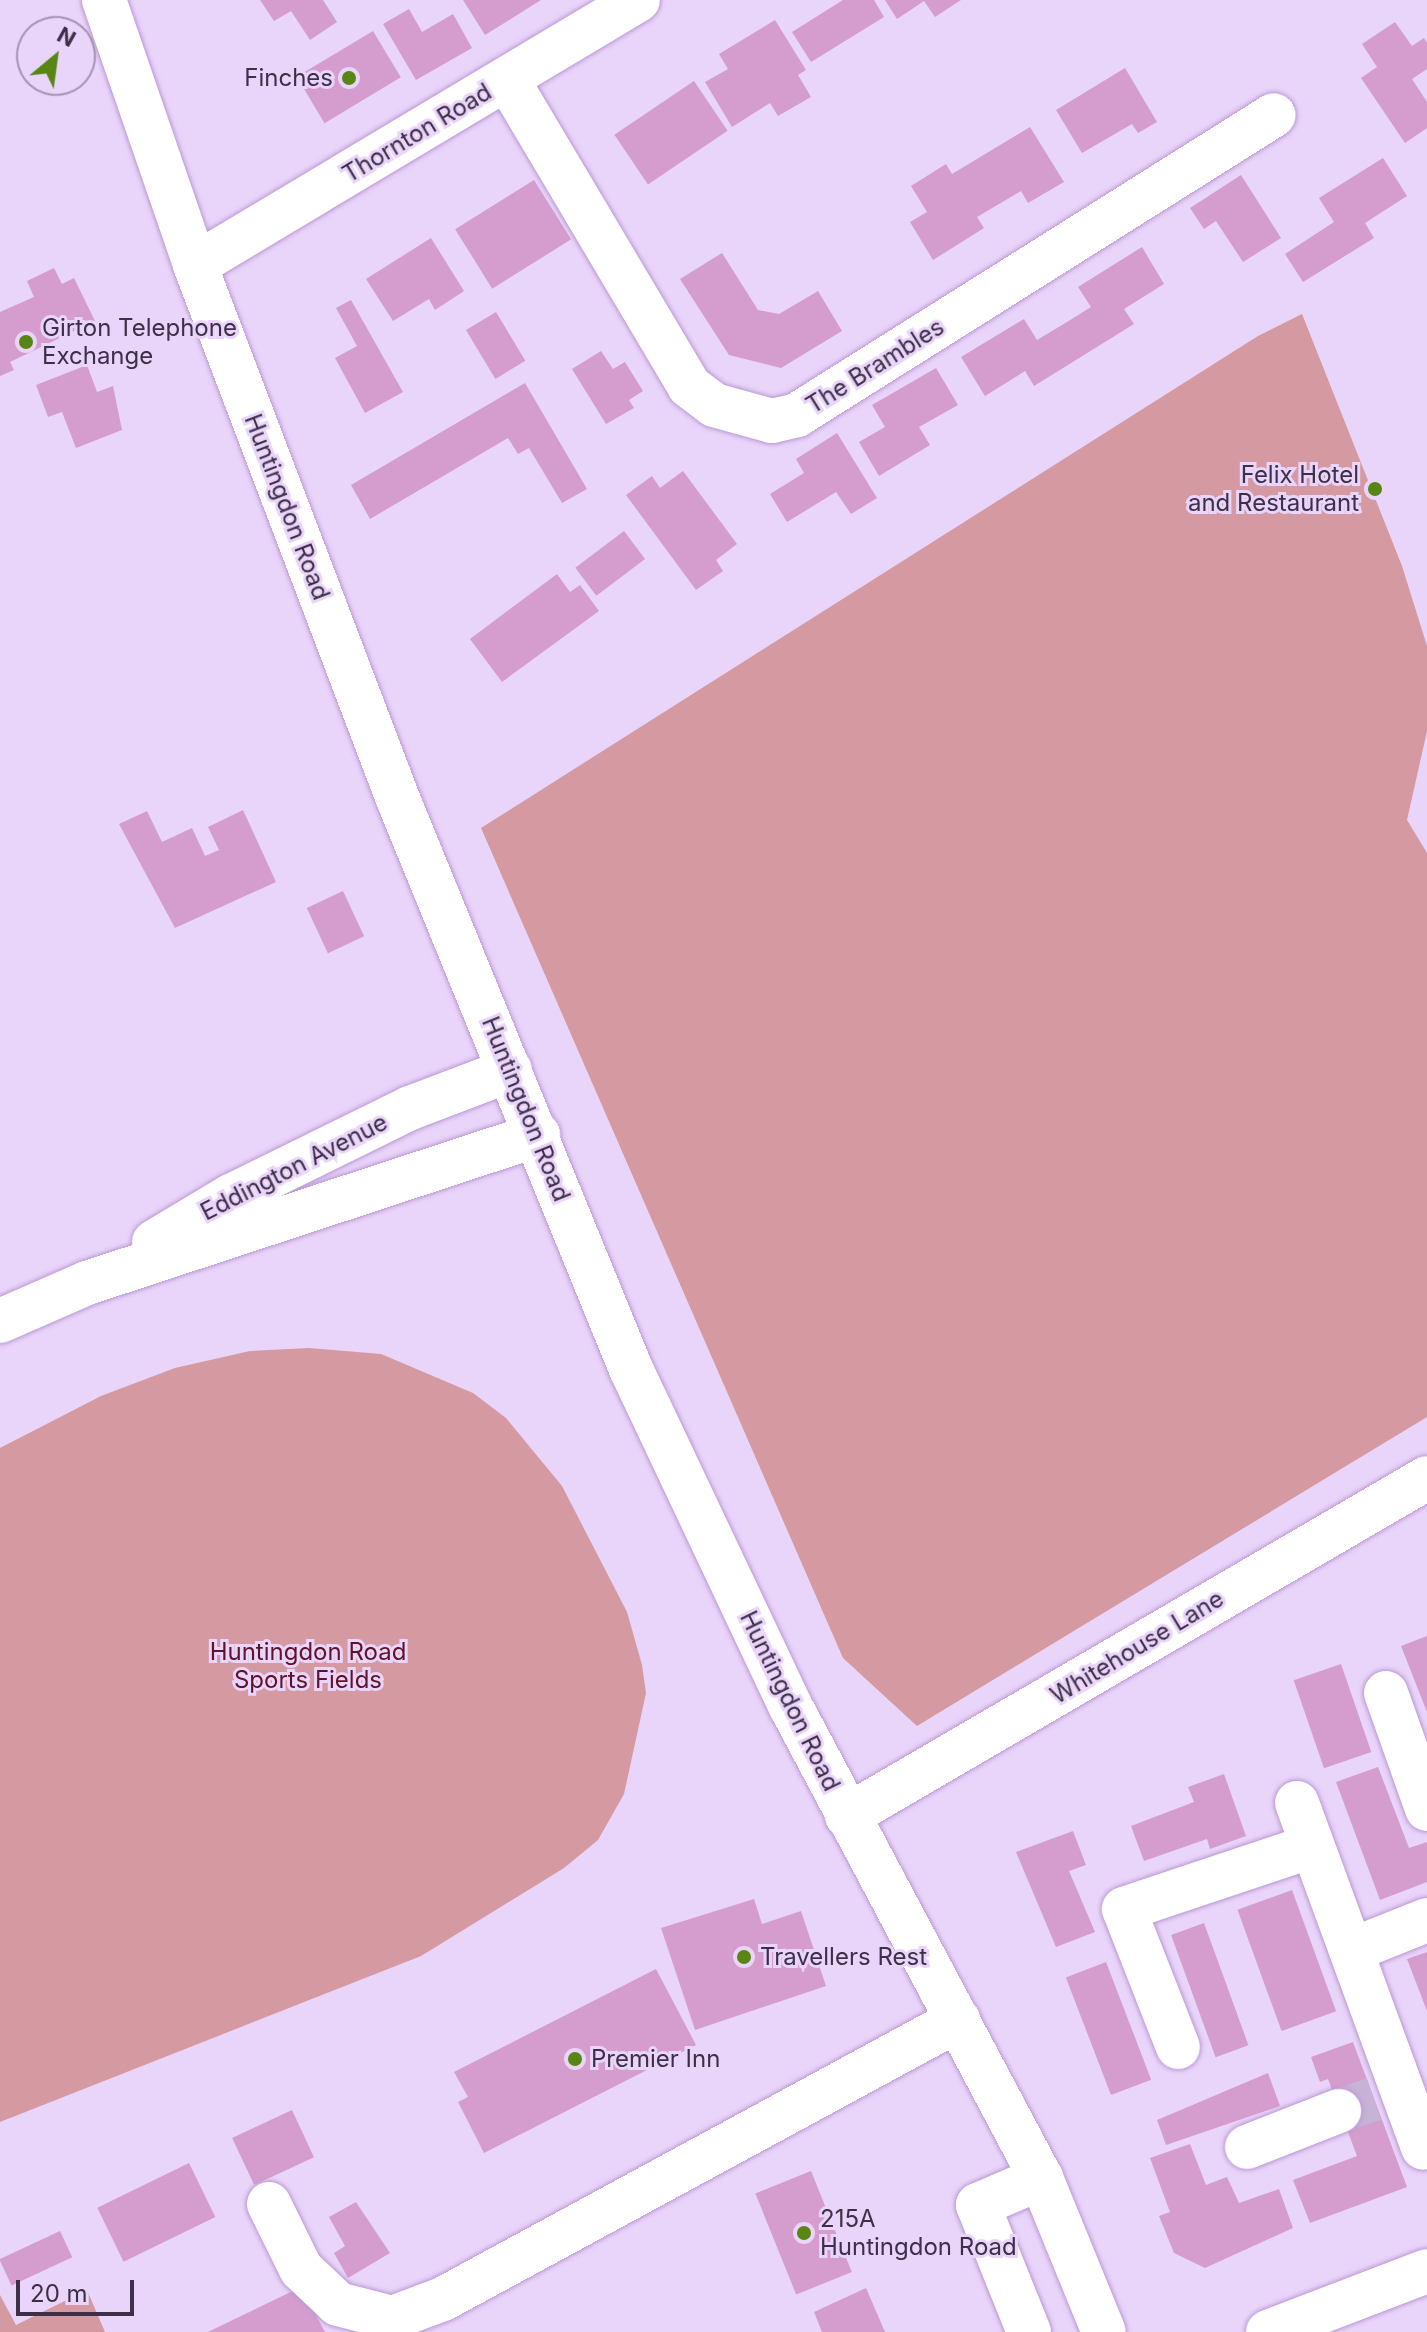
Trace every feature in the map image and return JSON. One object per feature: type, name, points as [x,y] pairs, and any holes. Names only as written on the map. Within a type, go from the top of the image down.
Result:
[{"type":"street","name":"Thornton Road","points":[[195,265],[638,0]]},
{"type":"street","name":"Huntingdon Road","points":[[115,4],[195,265],[398,799],[538,1135],[631,1369],[847,1816],[1041,2178],[1104,2332]]},
{"type":"street","name":"The Brambles","points":[[507,79],[689,386],[714,405],[772,421],[797,415],[1274,115]]},
{"type":"street","name":"Eddington Avenue","points":[[87,1283],[231,1196],[420,1104],[510,1070]]},
{"type":"street","name":"Eddington Avenue","points":[[0,1321],[87,1283],[538,1135]]},
{"type":"street","name":"Whitehouse Lane","points":[[847,1816],[1427,1478]]},
{"type":"street","points":[[1386,1693],[1427,1809]]},
{"type":"street","points":[[1297,1803],[1352,1950],[1371,2100],[1423,2148]]},
{"type":"street","points":[[1178,2047],[1124,1909],[1312,1846]]},
{"type":"street","points":[[1352,1950],[1427,1920]]},
{"type":"street","points":[[269,2204],[301,2269],[338,2304],[392,2318],[456,2293],[958,2020]]},
{"type":"street","points":[[473,2311],[896,2076]]},
{"type":"street","points":[[1247,2147],[1371,2100]]},
{"type":"street","points":[[1029,2332],[978,2205],[1041,2178]]},
{"type":"street","points":[[1268,2332],[1427,2271]]},
{"type":"green space","points":[[1302,314],[1402,566],[1427,646],[1427,731],[1407,820],[1427,853],[1427,1417],[917,1726],[843,1658],[481,828],[1258,336]]},
{"type":"green space","name":"Huntingdon Road Sports Fields","points":[[309,1348],[381,1354],[473,1393],[506,1418],[562,1486],[627,1612],[642,1665],[646,1693],[624,1794],[598,1840],[564,1868],[421,1956],[0,2122],[0,1448],[101,1396],[175,1368],[250,1351]]},
{"type":"green space","points":[[87,2290],[105,2332],[0,2332],[0,2295],[16,2325]]},
{"type":"building","points":[[260,0],[323,0],[337,22],[310,40],[291,11],[274,21]]},
{"type":"building","points":[[463,0],[541,0],[485,35]]},
{"type":"building","points":[[843,0],[874,0],[884,17],[811,62],[792,32]]},
{"type":"building","points":[[885,0],[961,0],[935,17],[924,1],[897,19]]},
{"type":"building","points":[[409,9],[422,32],[453,14],[472,48],[416,80],[383,24]]},
{"type":"building","points":[[775,20],[806,70],[798,75],[811,97],[778,116],[770,103],[732,127],[705,82],[728,69],[719,54]]},
{"type":"building","points":[[1395,22],[1412,46],[1424,38],[1427,43],[1427,69],[1412,79],[1427,102],[1427,128],[1405,143],[1361,78],[1377,67],[1362,44]]},
{"type":"building","name":"Finches","points":[[373,31],[401,77],[325,123],[297,77]]},
{"type":"building","points":[[1125,68],[1157,122],[1138,133],[1132,124],[1082,153],[1056,110]]},
{"type":"building","points":[[694,81],[728,131],[648,184],[614,135]]},
{"type":"building","points":[[1030,127],[1064,182],[1028,203],[1021,191],[977,217],[984,228],[933,260],[910,222],[927,212],[911,186],[946,164],[952,174]]},
{"type":"building","points":[[1383,158],[1407,196],[1365,223],[1374,238],[1303,282],[1285,254],[1334,222],[1319,198]]},
{"type":"building","points":[[1241,175],[1281,238],[1243,262],[1216,221],[1204,229],[1190,208]]},
{"type":"building","points":[[534,180],[571,239],[492,289],[455,229]]},
{"type":"building","points":[[431,238],[464,291],[435,310],[429,299],[393,321],[366,279]]},
{"type":"building","points":[[1142,247],[1164,284],[1124,309],[1134,324],[1034,386],[1025,371],[985,396],[961,357],[1024,319],[1037,340],[1067,322],[1091,307],[1078,287]]},
{"type":"building","points":[[722,253],[758,310],[779,314],[818,291],[842,331],[781,368],[729,355],[680,279]]},
{"type":"building","name":"Girton Telephone Exchange","points":[[54,268],[62,284],[74,278],[95,321],[10,362],[14,370],[0,376],[0,312],[34,297],[27,281]]},
{"type":"building","points":[[351,300],[403,392],[365,413],[335,358],[357,346],[336,308]]},
{"type":"building","points":[[496,312],[525,361],[495,379],[466,330]]},
{"type":"building","points":[[601,351],[613,369],[625,362],[643,391],[629,400],[634,408],[606,424],[572,369]]},
{"type":"building","points":[[87,365],[97,392],[113,386],[122,430],[76,448],[62,412],[48,417],[36,385]]},
{"type":"building","points":[[936,368],[958,405],[919,427],[930,445],[879,476],[859,442],[885,427],[872,405]]},
{"type":"building","points":[[525,383],[587,489],[562,503],[529,448],[518,454],[508,438],[370,519],[351,485]]},
{"type":"building","points":[[837,433],[877,498],[851,514],[836,492],[787,522],[770,494],[804,473],[796,459]]},
{"type":"building","points":[[683,471],[737,544],[716,560],[723,571],[696,590],[626,495],[652,476],[660,488]]},
{"type":"building","points":[[624,531],[645,559],[596,596],[575,568]]},
{"type":"building","points":[[557,574],[570,592],[580,585],[599,611],[502,682],[470,639]]},
{"type":"building","points":[[243,810],[276,882],[175,928],[119,824],[147,811],[162,842],[192,828],[205,856],[219,850],[208,827]]},
{"type":"building","points":[[343,891],[364,936],[328,953],[307,908]]},
{"type":"building","points":[[1427,1636],[1427,1712],[1401,1646]]},
{"type":"building","points":[[1341,1664],[1371,1752],[1324,1768],[1294,1680]]},
{"type":"building","points":[[1378,1767],[1409,1848],[1427,1842],[1427,1882],[1380,1900],[1336,1782]]},
{"type":"building","points":[[1224,1774],[1246,1836],[1210,1849],[1207,1839],[1144,1861],[1131,1826],[1194,1802],[1188,1787]]},
{"type":"building","points":[[1073,1831],[1086,1865],[1069,1871],[1095,1932],[1056,1947],[1016,1852]]},
{"type":"building","points":[[1292,1890],[1336,2011],[1282,2031],[1237,1910]]},
{"type":"building","name":"Travellers Rest","points":[[754,1899],[762,1924],[801,1911],[826,1986],[695,2030],[661,1928]]},
{"type":"building","points":[[1204,1923],[1248,2045],[1216,2057],[1171,1935]]},
{"type":"building","points":[[1427,1952],[1427,2011],[1407,1959]]},
{"type":"building","points":[[1106,1962],[1151,2080],[1111,2095],[1066,1977]]},
{"type":"building","name":"Premier Inn","points":[[656,1969],[696,2045],[484,2153],[458,2102],[468,2097],[454,2072]]},
{"type":"building","points":[[1353,2042],[1407,2187],[1310,2223],[1293,2180],[1357,2156],[1328,2079],[1320,2082],[1311,2057]]},
{"type":"building","points":[[1268,2073],[1280,2106],[1166,2145],[1157,2120]]},
{"type":"building","points":[[292,2110],[314,2157],[254,2185],[232,2138]]},
{"type":"building","points":[[1190,2144],[1206,2185],[1227,2177],[1239,2203],[1279,2189],[1293,2228],[1205,2268],[1174,2253],[1159,2216],[1170,2212],[1150,2158]]},
{"type":"building","points":[[189,2163],[215,2217],[124,2262],[97,2208]]},
{"type":"building","name":"215A Huntingdon Road","points":[[811,2171],[852,2272],[796,2295],[755,2193]]},
{"type":"building","points":[[356,2202],[390,2253],[348,2278],[334,2253],[345,2246],[329,2217]]},
{"type":"building","points":[[60,2231],[72,2257],[12,2286],[0,2259]]},
{"type":"building","points":[[301,2287],[325,2332],[208,2332]]},
{"type":"building","points":[[866,2288],[885,2332],[822,2332],[814,2312]]},
{"type":"tunnel","points":[[1339,2111],[1374,2099]]},
{"type":"place","name":"Finches","points":[[349,78]]},
{"type":"place","name":"Girton Telephone Exchange","points":[[26,342]]},
{"type":"place","name":"Felix Hotel and Restaurant","points":[[1375,489]]},
{"type":"place","name":"Travellers Rest","points":[[744,1957]]},
{"type":"place","name":"Premier Inn","points":[[575,2059]]},
{"type":"place","name":"215A Huntingdon Road","points":[[804,2233]]}]
